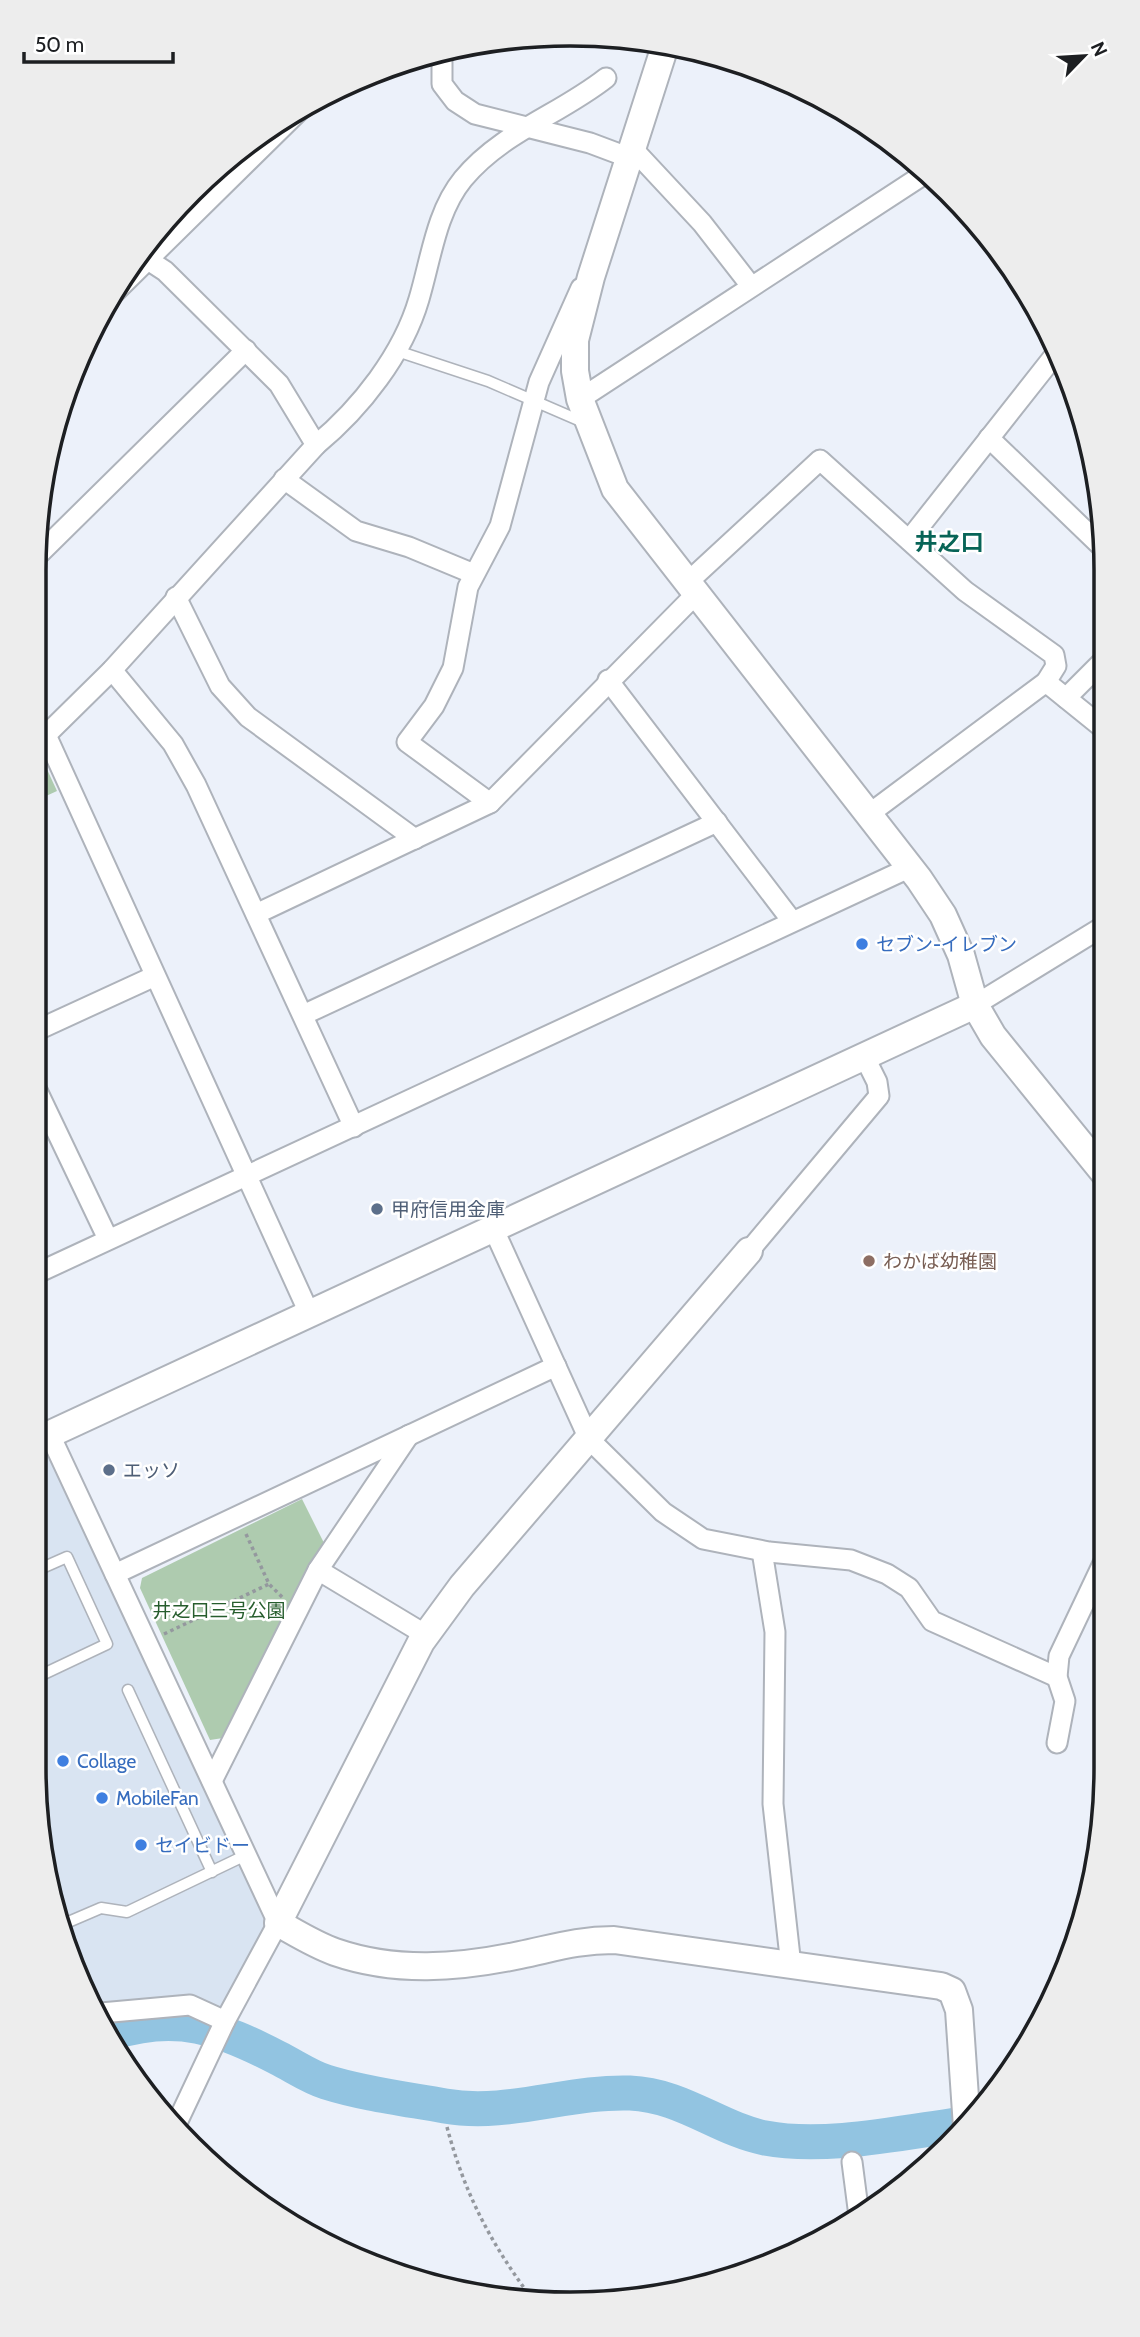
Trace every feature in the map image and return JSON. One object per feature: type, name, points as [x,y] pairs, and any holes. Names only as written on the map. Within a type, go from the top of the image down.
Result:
[{"type":"street","points":[[662,54],[592,277],[575,340],[575,371],[580,399],[590,425],[615,489],[911,867],[943,915],[961,955],[975,1005],[993,1036],[1094,1160]]},
{"type":"street","points":[[442,61],[442,84],[455,101],[475,114],[631,153],[702,223],[751,286]]},
{"type":"street","points":[[46,724],[112,670],[284,479],[335,429],[397,351],[419,302],[444,210],[462,181],[494,148],[606,78]]},
{"type":"street","points":[[171,230],[258,149]]},
{"type":"street","points":[[580,399],[918,178]]},
{"type":"street","points":[[147,260],[165,271],[279,384],[316,445]]},
{"type":"street","points":[[490,803],[407,742],[434,706],[453,668],[468,587],[500,526],[534,400],[569,310],[581,287],[592,277]]},
{"type":"street","points":[[47,546],[246,350]]},
{"type":"street","points":[[909,540],[1051,360]]},
{"type":"street","points":[[989,438],[1093,538]]},
{"type":"street","points":[[256,914],[490,803],[694,587],[820,460],[965,592],[1054,655],[1056,666],[1046,682],[869,814]]},
{"type":"street","points":[[284,479],[356,531],[429,554],[474,574]]},
{"type":"street","points":[[176,597],[220,686],[248,717],[415,839]]},
{"type":"street","points":[[112,670],[173,744],[197,785],[354,1127]]},
{"type":"street","points":[[1066,698],[1094,670]]},
{"type":"street","points":[[608,680],[792,921]]},
{"type":"street","points":[[1046,682],[1094,721]]},
{"type":"street","points":[[46,742],[310,1315]]},
{"type":"street","points":[[303,1015],[717,822]]},
{"type":"street","points":[[46,1269],[911,867]]},
{"type":"street","points":[[46,1436],[975,1005],[1094,932]]},
{"type":"street","points":[[46,1026],[155,976]]},
{"type":"street","points":[[180,2117],[225,2022],[426,1635],[462,1586],[879,1096],[877,1082],[864,1056]]},
{"type":"street","points":[[46,1109],[108,1239]]},
{"type":"street","points":[[494,1230],[589,1439],[663,1512],[703,1539],[762,1551],[851,1560],[887,1574],[909,1588],[932,1621],[1057,1677]]},
{"type":"street","points":[[115,1574],[556,1366]]},
{"type":"street","points":[[212,1781],[318,1570],[410,1435]]},
{"type":"street","points":[[46,1447],[115,1574],[278,1923],[335,1952],[418,1968],[452,1967],[587,1940],[614,1940],[928,1983],[953,1992],[959,2010],[966,2111]]},
{"type":"street","points":[[762,1551],[775,1632],[773,1804],[791,1966]]},
{"type":"street","points":[[318,1570],[426,1635]]},
{"type":"street","points":[[1058,1743],[1065,1701],[1057,1677],[1059,1657],[1094,1583]]},
{"type":"street","points":[[108,2013],[190,2005],[225,2022]]},
{"type":"street","points":[[852,2161],[858,2205]]},
{"type":"lane","points":[[397,351],[534,400],[590,425]]},
{"type":"lane","points":[[46,1566],[67,1557],[107,1644],[46,1673]]},
{"type":"lane","points":[[128,1690],[212,1872]]},
{"type":"lane","points":[[69,1922],[101,1908],[127,1912],[246,1855]]},
{"type":"path","points":[[237,1516],[269,1584],[298,1611]]},
{"type":"path","points":[[147,1643],[269,1584]]},
{"type":"path","points":[[447,2127],[458,2168],[496,2251],[525,2289]]},
{"type":"shaded area","points":[[50,1435],[278,1923],[225,2021],[190,2005],[107,2012],[85,1968],[73,1936],[56,1869],[47,1801],[46,1437]]},
{"type":"green space","points":[[46,767],[57,791],[46,796]]},
{"type":"green space","name":"井之口三号公園","points":[[302,1499],[324,1543],[223,1738],[210,1740],[140,1588],[142,1578]]},
{"type":"waterway","points":[[118,2032],[157,2024],[198,2026],[237,2038],[326,2082],[385,2096],[468,2109],[514,2106],[607,2093],[630,2093],[667,2100],[748,2134],[789,2141],[841,2141],[952,2126]]},
{"type":"place","name":"セブン-イレブン","points":[[862,944]]},
{"type":"place","name":"甲府信用金庫","points":[[377,1209]]},
{"type":"place","name":"わかば幼稚園","points":[[869,1261]]},
{"type":"place","name":"エッソ","points":[[109,1470]]},
{"type":"place","name":"Collage","points":[[63,1761]]},
{"type":"place","name":"MobileFan","points":[[102,1798]]},
{"type":"place","name":"セイビドー","points":[[141,1845]]},
{"type":"district","name":"井之口","points":[[949,542]]}]
